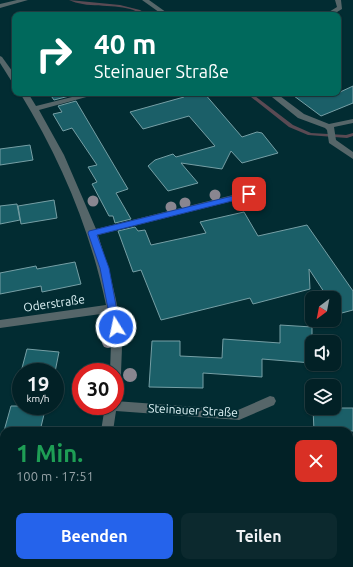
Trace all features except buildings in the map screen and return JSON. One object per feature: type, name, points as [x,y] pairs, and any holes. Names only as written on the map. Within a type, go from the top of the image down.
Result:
[{"type":"street","points":[[0,6],[24,0]]},
{"type":"street","points":[[145,0],[163,12]]},
{"type":"street","points":[[333,12],[340,8],[338,0]]},
{"type":"street","points":[[0,58],[12,76]]},
{"type":"street","points":[[26,96],[67,173],[92,233],[104,268],[115,321],[117,363]]},
{"type":"street","points":[[34,109],[85,96]]},
{"type":"street","points":[[275,96],[301,116],[329,127],[352,121]]},
{"type":"street","points":[[329,127],[332,141],[353,156]]},
{"type":"street","points":[[92,233],[249,194]]},
{"type":"street","name":"Oderstraße","points":[[0,324],[112,308]]},
{"type":"street","name":"Steinauer Straße","points":[[124,407],[239,414],[270,401]]},
{"type":"street","points":[[108,427],[110,415]]},
{"type":"waterway","points":[[71,0],[120,6],[141,12]]},
{"type":"waterway","points":[[252,96],[291,126],[310,134],[347,137],[353,134]]},
{"type":"route","points":[[116,327],[104,268],[92,233],[249,194]]}]
